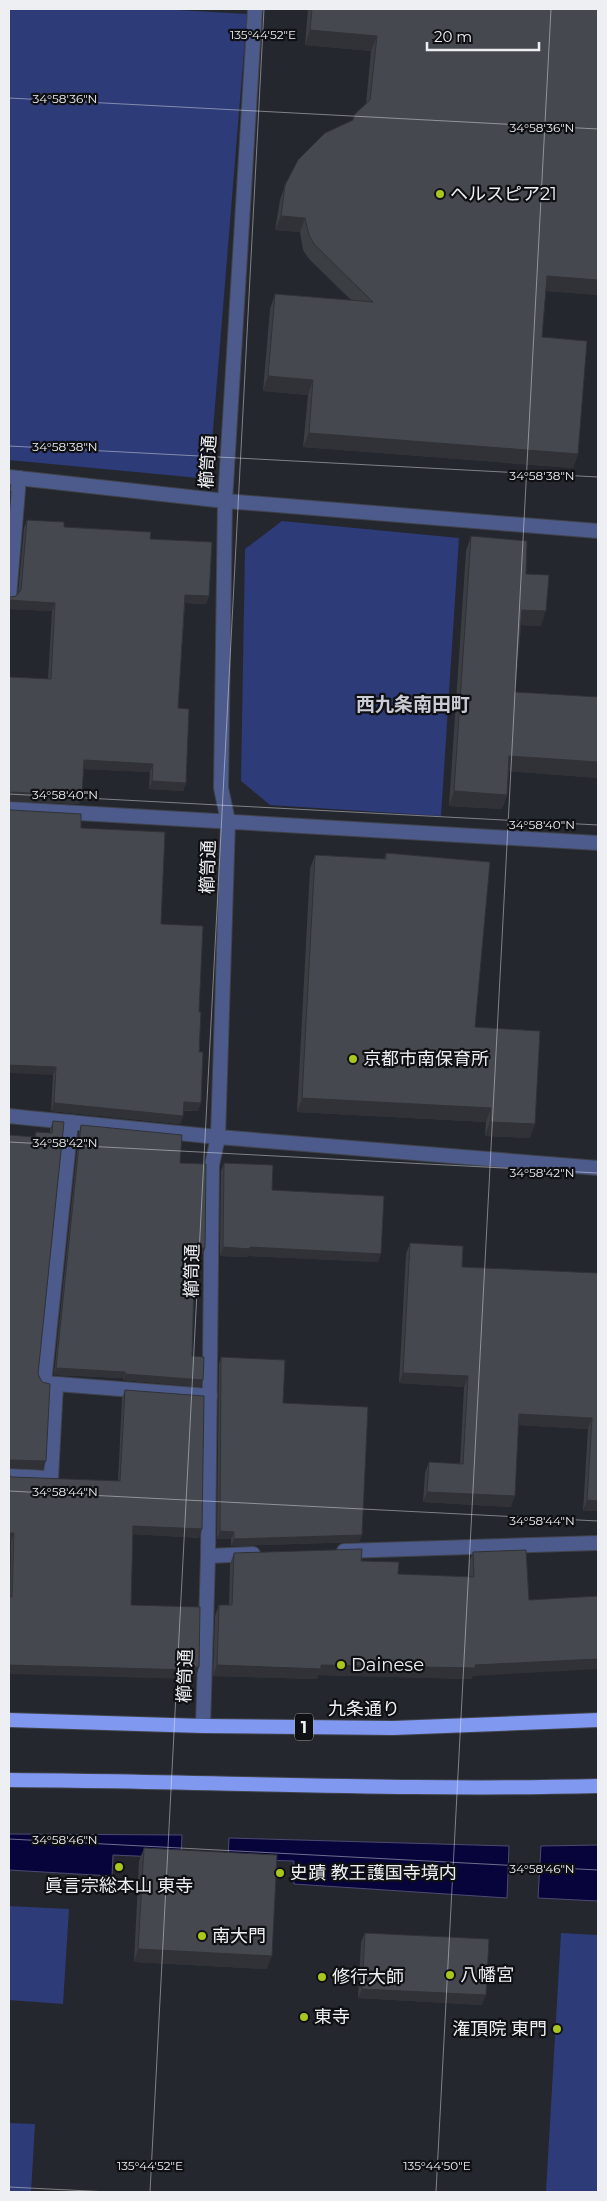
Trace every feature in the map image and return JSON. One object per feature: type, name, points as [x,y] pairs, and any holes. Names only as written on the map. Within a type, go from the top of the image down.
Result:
[{"type":"highway","name":"九条通り","points":[[9,1720],[203,1726],[393,1728],[598,1720]]},
{"type":"highway","points":[[9,1780],[158,1780],[528,1788],[598,1786]]},
{"type":"street","name":"櫛笥通","points":[[203,1726],[208,1556],[212,1165],[218,1137],[228,821],[221,788],[225,501],[255,9]]},
{"type":"street","points":[[9,597],[14,477],[225,501],[598,531]]},
{"type":"street","points":[[9,809],[598,843]]},
{"type":"street","points":[[9,1116],[218,1137],[598,1168]]},
{"type":"street","points":[[71,1122],[44,1383],[210,1396]]},
{"type":"street","points":[[9,1476],[51,1478],[56,1384]]},
{"type":"street","points":[[333,1551],[598,1543]]},
{"type":"street","points":[[208,1556],[266,1554]]},
{"type":"shaded area","points":[[9,9],[159,9],[247,14],[210,467],[199,478],[9,460]]},
{"type":"shaded area","points":[[282,521],[459,538],[441,816],[270,805],[241,781],[245,549]]},
{"type":"shaded area","points":[[9,1834],[182,1835],[181,1858],[113,1855],[112,1876],[9,1870]]},
{"type":"shaded area","points":[[229,1838],[509,1846],[507,1898],[294,1884],[294,1861],[228,1859]]},
{"type":"shaded area","points":[[598,1845],[598,1901],[538,1898],[541,1846]]},
{"type":"shaded area","points":[[9,1906],[69,1909],[63,2004],[9,2000]]},
{"type":"shaded area","points":[[561,1933],[598,1935],[598,2192],[546,2192]]},
{"type":"shaded area","points":[[9,2123],[35,2124],[31,2192],[9,2192]]},
{"type":"building","points":[[312,9],[598,9],[598,280],[547,276],[542,337],[587,341],[578,454],[309,433],[313,380],[268,376],[275,294],[373,302],[314,244],[309,235],[305,218],[281,216],[285,185],[298,160],[325,133],[353,120],[355,114],[370,100],[377,36],[310,30]]},
{"type":"building","points":[[9,491],[11,491],[9,519]]},
{"type":"building","points":[[27,520],[64,522],[64,527],[151,532],[150,539],[212,542],[209,596],[185,595],[178,708],[189,709],[186,783],[152,781],[153,764],[84,760],[82,796],[12,792],[9,794],[9,677],[51,679],[55,603],[9,600],[9,596],[16,596],[21,590]]},
{"type":"building","points":[[471,536],[527,541],[526,574],[549,575],[546,611],[522,610],[515,692],[598,697],[598,762],[509,756],[507,795],[454,791]]},
{"type":"building","points":[[9,809],[81,814],[81,828],[165,832],[161,924],[203,926],[199,1012],[201,1012],[199,1052],[203,1052],[201,1103],[184,1102],[183,1116],[54,1103],[56,1067],[9,1065]]},
{"type":"building","points":[[386,853],[490,862],[475,1027],[540,1031],[535,1124],[490,1122],[491,1108],[302,1098],[315,855],[386,859]]},
{"type":"building","points":[[53,1121],[64,1122],[38,1374],[42,1382],[50,1384],[46,1461],[9,1460],[9,1135],[35,1137],[36,1132],[52,1133]]},
{"type":"building","points":[[81,1125],[182,1135],[180,1163],[206,1164],[205,1248],[195,1248],[192,1356],[204,1357],[203,1380],[125,1374],[125,1372],[56,1368]]},
{"type":"building","points":[[224,1163],[273,1165],[272,1190],[384,1196],[381,1254],[223,1247]]},
{"type":"building","points":[[410,1243],[463,1246],[462,1267],[598,1273],[598,1501],[587,1500],[592,1418],[519,1414],[515,1496],[427,1492],[429,1462],[463,1464],[468,1376],[403,1373]]},
{"type":"building","points":[[221,1357],[285,1360],[283,1403],[368,1407],[362,1535],[234,1539],[234,1532],[220,1531]]},
{"type":"building","points":[[125,1390],[204,1396],[202,1529],[133,1526],[131,1605],[200,1607],[199,1667],[191,1667],[191,1670],[9,1665],[9,1597],[12,1597],[14,1533],[9,1533],[9,1475],[12,1477],[120,1481]]},
{"type":"building","points":[[362,1549],[361,1561],[399,1562],[398,1574],[474,1577],[473,1552],[526,1550],[529,1600],[598,1596],[598,1659],[475,1665],[475,1668],[321,1665],[321,1669],[217,1665],[219,1605],[232,1605],[234,1553]]},
{"type":"building","name":"南大門","points":[[144,1848],[277,1855],[272,1956],[138,1949]]},
{"type":"building","points":[[365,1933],[489,1939],[486,1995],[362,1989]]},
{"type":"place","name":"ヘルスピア21","points":[[440,194]]},
{"type":"place","name":"京都市南保育所","points":[[353,1059]]},
{"type":"place","name":"Dainese","points":[[341,1665]]},
{"type":"place","name":"眞言宗総本山 東寺","points":[[119,1867]]},
{"type":"place","name":"史蹟 教王護国寺境内","points":[[280,1873]]},
{"type":"place","name":"南大門","points":[[202,1936]]},
{"type":"place","name":"八幡宮","points":[[450,1975]]},
{"type":"place","name":"修行大師","points":[[322,1977]]},
{"type":"place","name":"東寺","points":[[304,2017]]},
{"type":"place","name":"潅頂院 東門","points":[[557,2029]]},
{"type":"district","name":"西九条南田町","points":[[413,704]]}]
